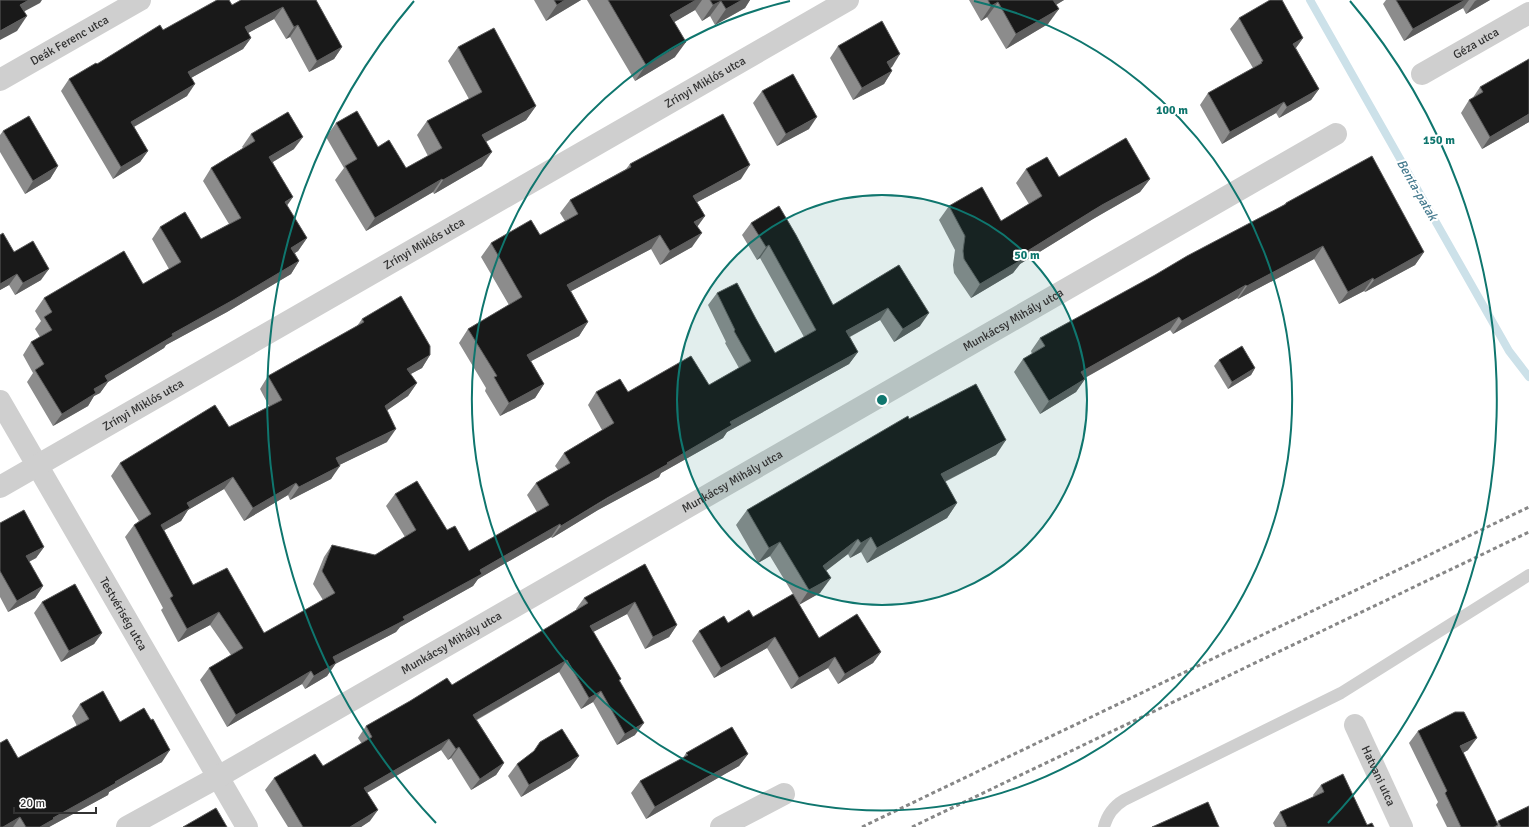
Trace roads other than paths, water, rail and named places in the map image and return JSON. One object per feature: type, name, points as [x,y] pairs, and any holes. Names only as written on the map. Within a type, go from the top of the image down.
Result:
[{"type":"street","name":"Deák Ferenc utca","points":[[0,80],[140,0]]},
{"type":"street","name":"Zrínyi Miklós utca","points":[[0,488],[848,0]]},
{"type":"street","name":"Géza utca","points":[[1422,74],[1529,13]]},
{"type":"street","name":"Munkácsy Mihály utca","points":[[127,827],[218,777],[1336,134]]},
{"type":"street","name":"Testvériség utca","points":[[0,401],[247,827]]},
{"type":"street","name":"Hatvani utca","points":[[1354,725],[1402,827]]},
{"type":"street","points":[[721,827],[784,794]]},
{"type":"lane","points":[[1104,827],[1109,814],[1117,804],[1341,693],[1529,575]]},
{"type":"waterway","name":"Benta-patak","points":[[1310,0],[1509,351],[1529,377]]},
{"type":"railway","points":[[862,827],[1529,507]]},
{"type":"railway","points":[[912,827],[1529,532]]}]
